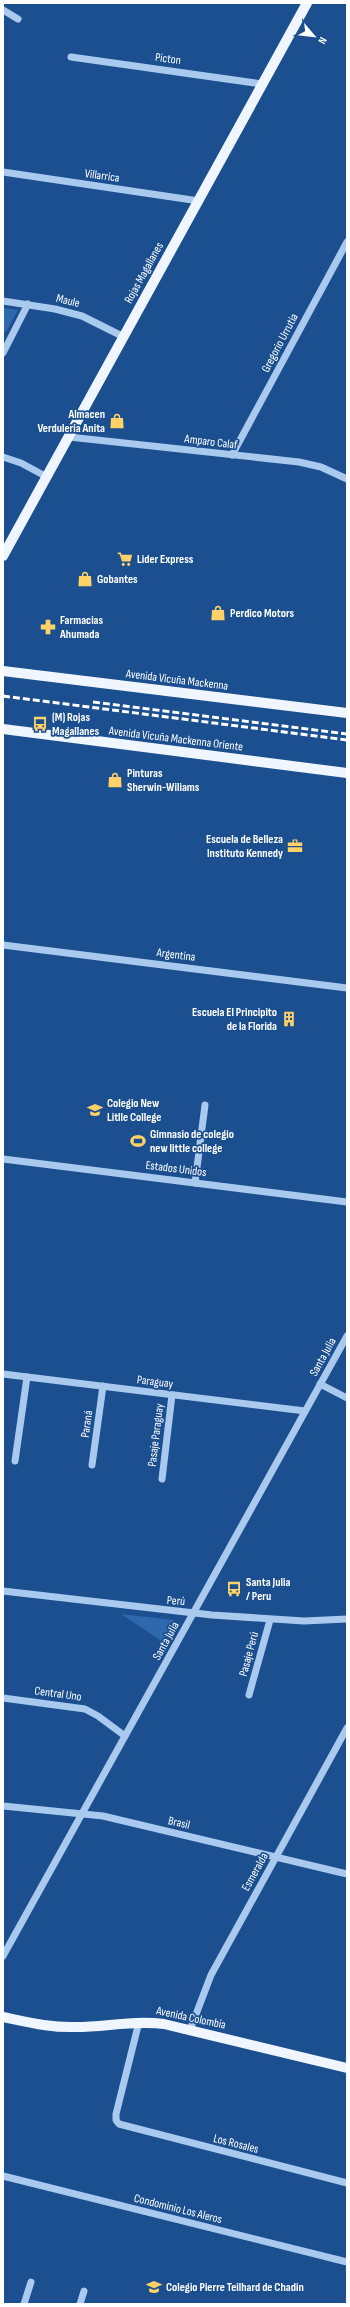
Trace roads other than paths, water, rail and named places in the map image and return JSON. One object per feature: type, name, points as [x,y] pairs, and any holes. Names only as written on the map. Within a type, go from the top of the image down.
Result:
[{"type":"main road","name":"Rojas Magallanes","points":[[3,556],[307,3]]},
{"type":"main road","name":"Avenida Vicuña Mackenna","points":[[3,671],[347,714]]},
{"type":"main road","name":"Avenida Vicuña Mackenna Oriente","points":[[3,729],[347,773]]},
{"type":"main road","name":"Avenida Colombia","points":[[3,2017],[48,2026],[65,2027],[139,2022],[164,2024],[347,2068]]},
{"type":"street","points":[[3,10],[18,19]]},
{"type":"street","name":"Picton","points":[[71,56],[262,84]]},
{"type":"street","name":"Villarrica","points":[[3,172],[198,201]]},
{"type":"street","name":"Gregorio Urrutia","points":[[232,455],[347,242]]},
{"type":"street","name":"Maule","points":[[3,301],[28,304],[82,316],[124,337]]},
{"type":"street","points":[[3,353],[28,304]]},
{"type":"street","name":"Amparo Calaf","points":[[69,437],[310,464],[347,479]]},
{"type":"street","points":[[3,458],[21,463],[47,477]]},
{"type":"street","name":"Argentina","points":[[3,945],[347,988]]},
{"type":"street","points":[[195,1183],[205,1105]]},
{"type":"street","name":"Estados Unidos","points":[[3,1159],[347,1202]]},
{"type":"street","name":"Santa Julia","points":[[3,1956],[347,1336]]},
{"type":"street","name":"Paraguay","points":[[3,1374],[305,1411]]},
{"type":"street","points":[[15,1461],[27,1377]]},
{"type":"street","points":[[320,1384],[347,1398]]},
{"type":"street","name":"Paraná","points":[[92,1465],[103,1386]]},
{"type":"street","name":"Pasaje Paraguay","points":[[162,1479],[172,1395]]},
{"type":"street","name":"Perú","points":[[3,1591],[193,1614],[270,1620],[304,1621],[347,1619]]},
{"type":"street","name":"Pasaje Perú","points":[[249,1695],[270,1620]]},
{"type":"street","name":"Central Uno","points":[[3,1698],[85,1709],[98,1716],[125,1736]]},
{"type":"street","name":"Esmeralda","points":[[190,2030],[211,1975],[347,1728]]},
{"type":"street","name":"Brasil","points":[[3,1806],[103,1816],[347,1874]]},
{"type":"street","name":"Los Rosales","points":[[139,2022],[116,2114],[116,2120],[119,2124],[347,2183]]},
{"type":"street","name":"Condominio Los Aleros","points":[[3,2176],[347,2262]]},
{"type":"street","points":[[24,2304],[31,2282]]},
{"type":"street","points":[[80,2304],[84,2291]]},
{"type":"railway","points":[[3,696],[347,740]]},
{"type":"railway","points":[[93,702],[347,734]]},
{"type":"place","name":"Almacen Verduleria Anita","points":[[117,421]]},
{"type":"place","name":"Lider Express","points":[[125,559]]},
{"type":"place","name":"Gobantes","points":[[85,579]]},
{"type":"place","name":"Perdico Motors","points":[[218,613]]},
{"type":"place","name":"Farmacias Ahumada","points":[[48,627]]},
{"type":"place","name":"(M) Rojas Magallanes","points":[[40,724]]},
{"type":"place","name":"Pinturas Sherwin-Wiliams","points":[[115,780]]},
{"type":"place","name":"Escuela de Belleza Instituto Kennedy","points":[[295,846]]},
{"type":"place","name":"Escuela El Principito de la Florida","points":[[289,1019]]},
{"type":"place","name":"Colegio New Litlle College","points":[[95,1110]]},
{"type":"place","name":"Gimnasio de colegio new little college","points":[[138,1141]]},
{"type":"place","name":"Santa Julia / Peru","points":[[234,1589]]},
{"type":"place","name":"Colegio Pierre Teilhard de Chadin","points":[[154,2287]]}]
